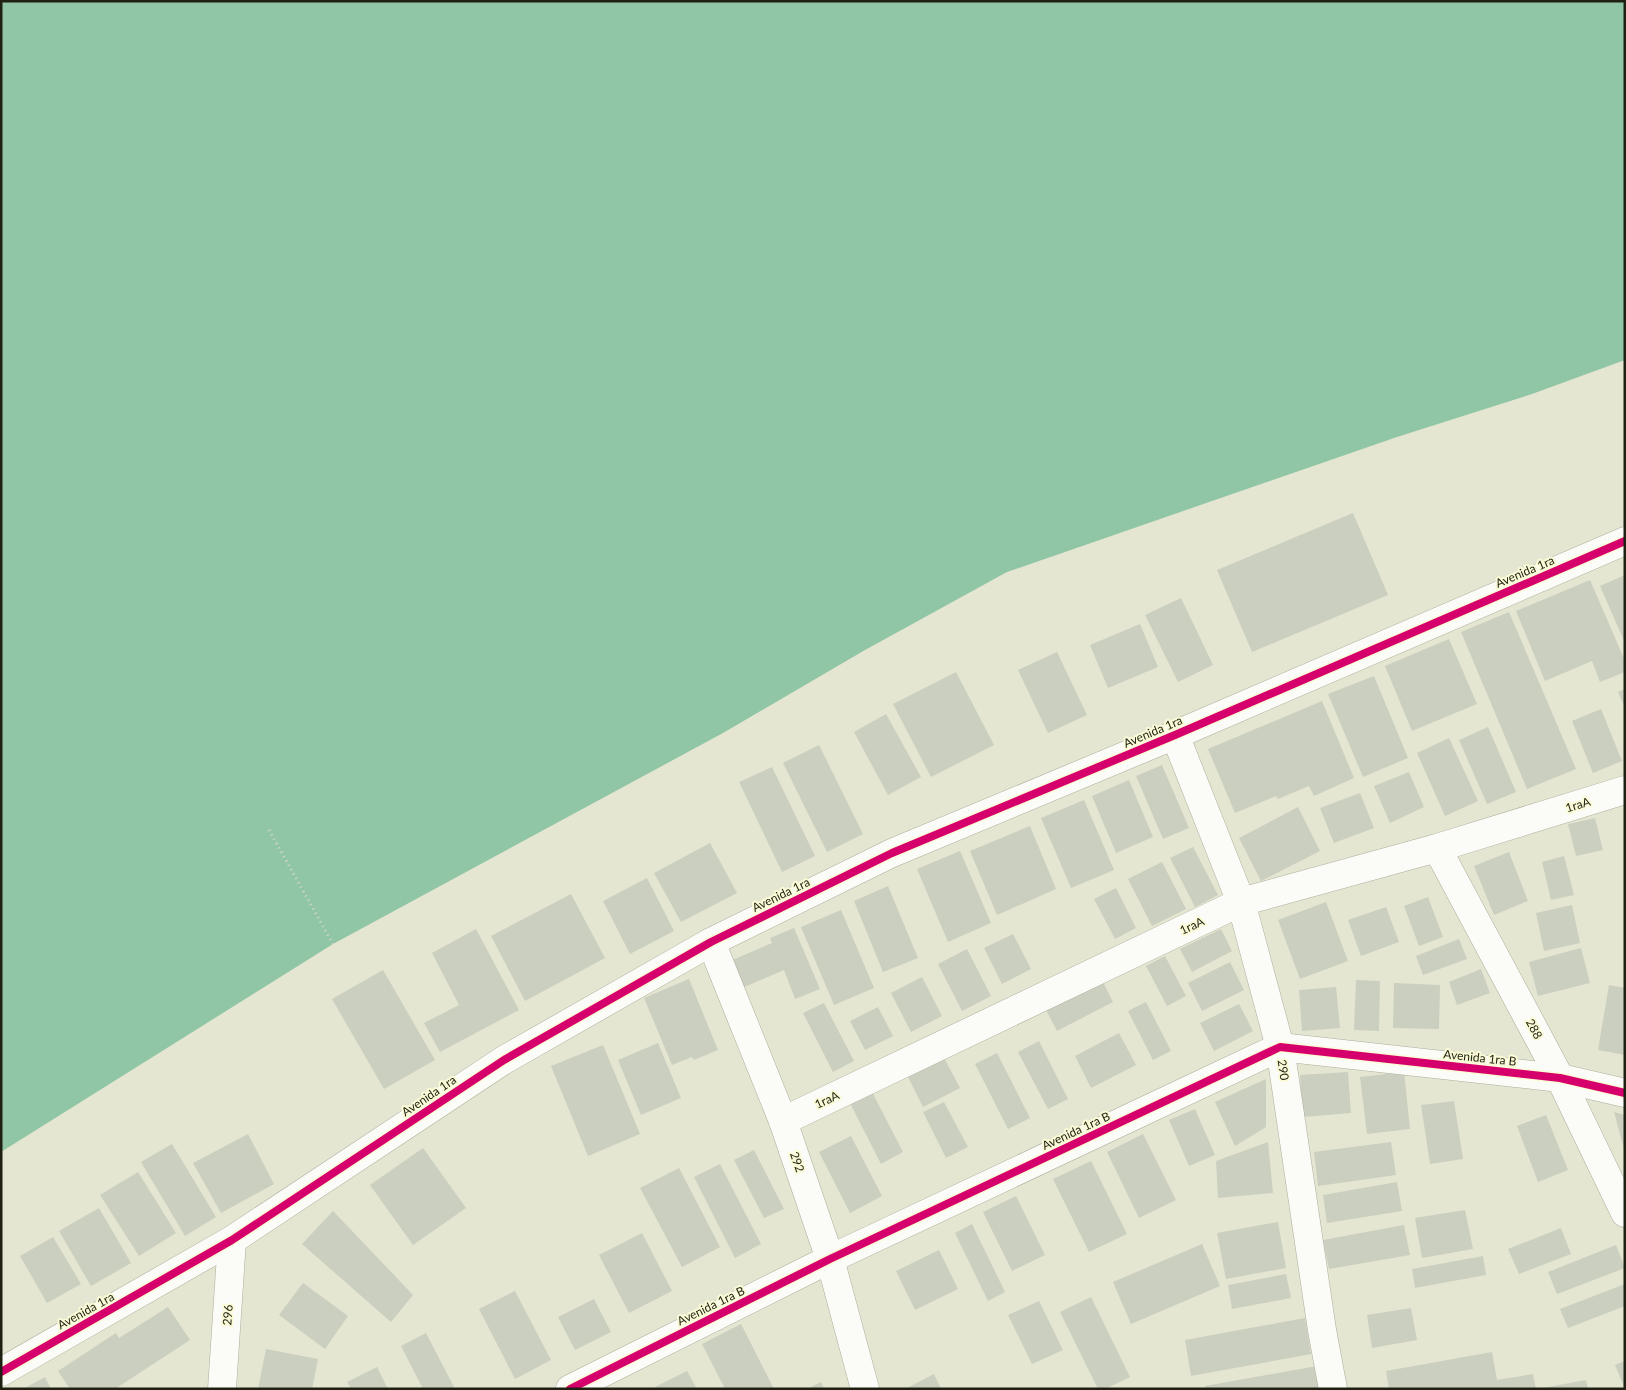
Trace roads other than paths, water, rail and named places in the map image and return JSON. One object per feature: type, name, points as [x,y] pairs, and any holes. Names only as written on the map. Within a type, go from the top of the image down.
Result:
[{"type":"street","name":"Avenida 1ra","points":[[1,1372],[232,1240],[504,1060],[711,942],[892,853],[1175,735],[1625,541]]},
{"type":"street","name":"290","points":[[1175,735],[1241,902],[1280,1047],[1322,1330],[1333,1389]]},
{"type":"street","name":"1raA","points":[[783,1121],[1241,902],[1437,848],[1625,790]]},
{"type":"street","name":"288","points":[[1437,848],[1560,1078],[1625,1213]]},
{"type":"street","name":"292","points":[[711,942],[783,1121],[830,1259],[865,1389]]},
{"type":"street","name":"Avenida 1ra B","points":[[570,1389],[830,1259],[1280,1047],[1560,1078],[1625,1093]]},
{"type":"street","name":"296","points":[[222,1389],[232,1240]]}]
